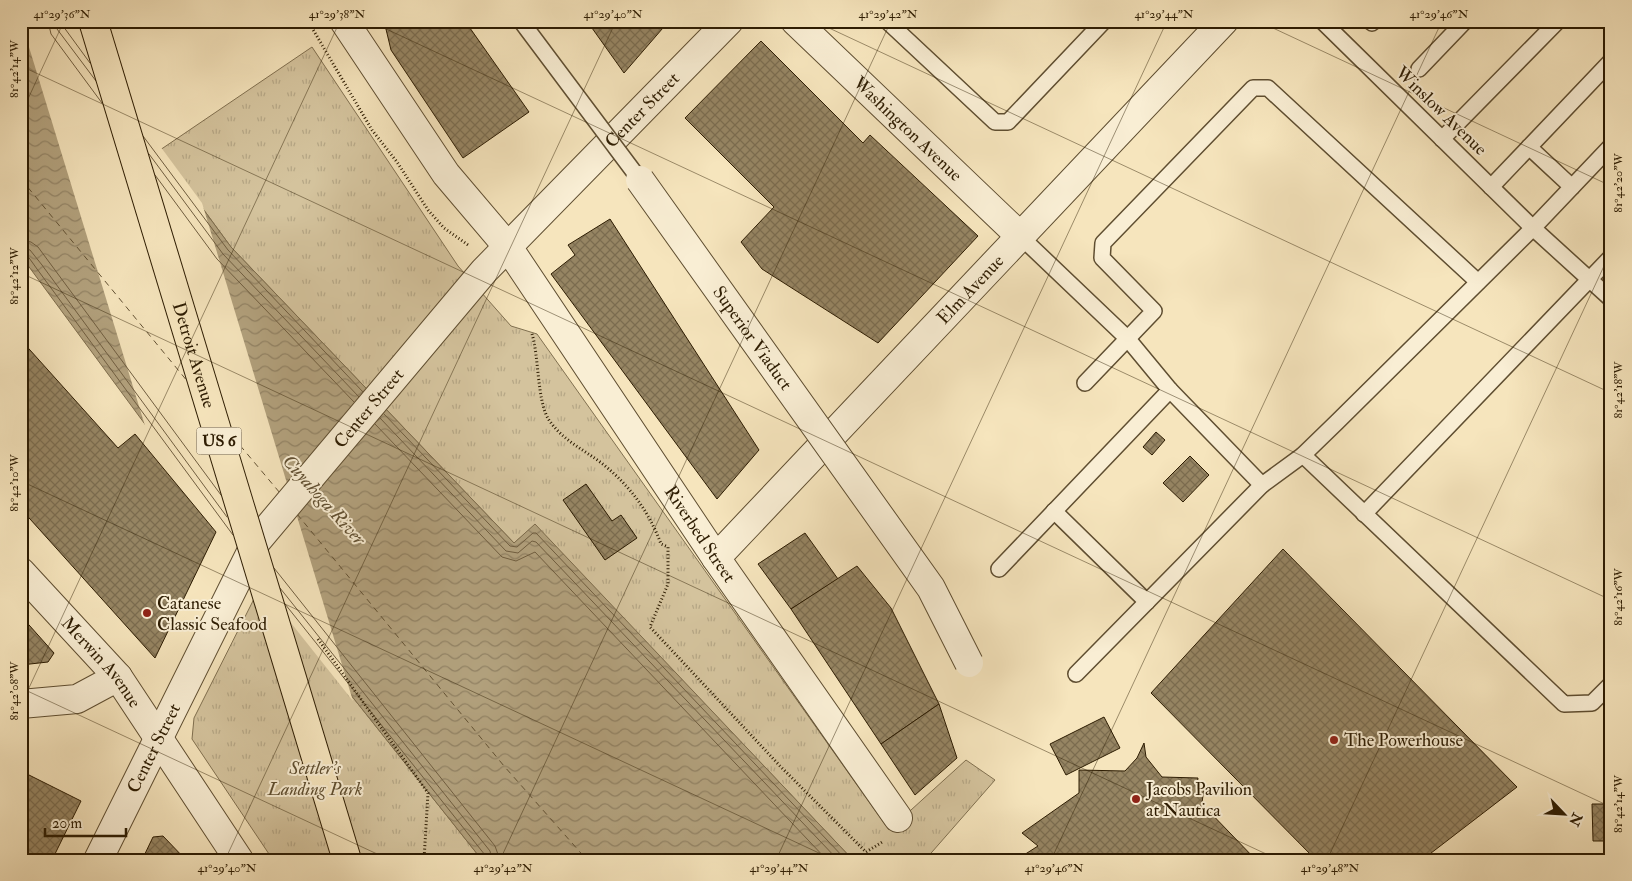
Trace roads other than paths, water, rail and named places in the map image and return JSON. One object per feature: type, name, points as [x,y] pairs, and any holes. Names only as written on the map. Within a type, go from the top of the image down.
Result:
[{"type":"main road","name":"Detroit Avenue","points":[[92,21],[347,860]]},
{"type":"street","points":[[344,21],[446,174],[508,247]]},
{"type":"street","name":"Center Street","points":[[98,860],[256,542],[478,262],[508,247],[729,21]]},
{"type":"street","name":"Washington Avenue","points":[[795,21],[1021,237]]},
{"type":"street","name":"Elm Avenue","points":[[716,558],[1224,21]]},
{"type":"street","name":"Superior Viaduct","points":[[640,180],[931,588],[969,663]]},
{"type":"street","name":"Riverbed Street","points":[[508,247],[716,558],[898,818]]},
{"type":"street","name":"Merwin Avenue","points":[[21,572],[118,677],[239,860]]},
{"type":"street","points":[[21,704],[77,699],[118,677]]},
{"type":"lane","name":"Superior Viaduct","points":[[521,21],[640,180]]},
{"type":"lane","points":[[887,21],[995,122],[1008,122],[1104,21]]},
{"type":"lane","name":"Winslow Avenue","points":[[1322,21],[1533,228],[1611,299]]},
{"type":"lane","points":[[1419,69],[1465,21]]},
{"type":"lane","points":[[1442,139],[1558,21]]},
{"type":"lane","points":[[1491,186],[1611,61]]},
{"type":"lane","points":[[1085,383],[1154,311],[1102,258],[1103,243],[1253,88],[1268,88],[1478,282]]},
{"type":"lane","points":[[1076,674],[1262,485],[1303,455],[1533,228],[1611,146]]},
{"type":"lane","points":[[1529,147],[1572,187]]},
{"type":"lane","points":[[1021,237],[1127,338],[1170,390],[1262,485]]},
{"type":"lane","points":[[1364,514],[1611,257]]},
{"type":"lane","points":[[999,569],[1170,390]]},
{"type":"lane","points":[[1303,455],[1564,704],[1592,703],[1611,684]]},
{"type":"lane","points":[[1054,511],[1147,602]]},
{"type":"water","name":"Cuyahoga River","points":[[21,21],[65,21],[231,247],[514,543],[535,524],[853,860],[482,860],[262,583],[21,256]]},
{"type":"place","name":"Catanese Classic Seafood","points":[[147,613]]},
{"type":"place","name":"The Powerhouse","points":[[1334,740]]},
{"type":"place","name":"Jacobs Pavilion at Nautica","points":[[1136,799]]},
{"type":"park label","name":"Settler's Landing Park","points":[[315,778]]}]
